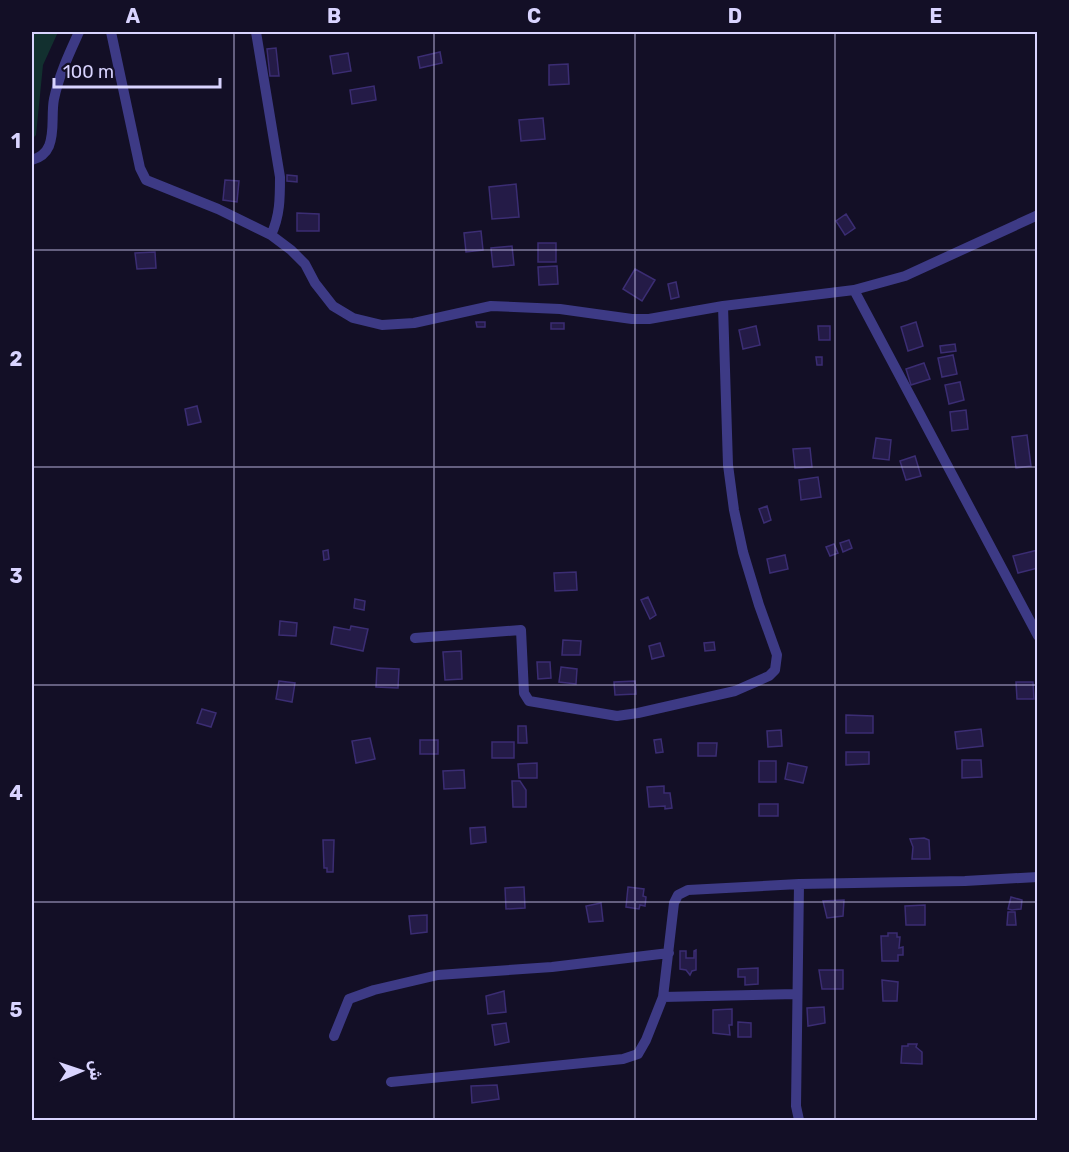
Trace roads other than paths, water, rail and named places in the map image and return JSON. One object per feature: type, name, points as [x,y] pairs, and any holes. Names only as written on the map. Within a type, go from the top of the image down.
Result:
[{"type":"street","points":[[32,160],[39,158],[49,147],[59,78],[78,32]]},
{"type":"street","points":[[111,32],[140,168],[146,180],[218,209],[271,235],[305,264],[315,283],[333,306],[353,318],[382,325],[414,324],[491,306],[560,309],[632,319],[649,319],[723,306],[854,290],[905,276],[1038,215]]},
{"type":"street","points":[[256,32],[280,177],[278,221],[271,235]]},
{"type":"street","points":[[854,290],[1038,636]]},
{"type":"street","points":[[415,638],[521,630],[524,693],[529,701],[617,716],[735,691],[769,676],[775,670],[777,654],[753,584],[734,510],[728,465],[723,306]]},
{"type":"street","points":[[391,1082],[623,1059],[638,1054],[663,997],[672,910],[678,895],[688,890],[799,884],[965,881],[1038,877]]},
{"type":"street","points":[[799,884],[796,1106],[799,1120]]},
{"type":"street","points":[[334,1036],[349,999],[374,990],[438,975],[552,967],[669,953]]},
{"type":"street","points":[[663,997],[797,994]]}]
